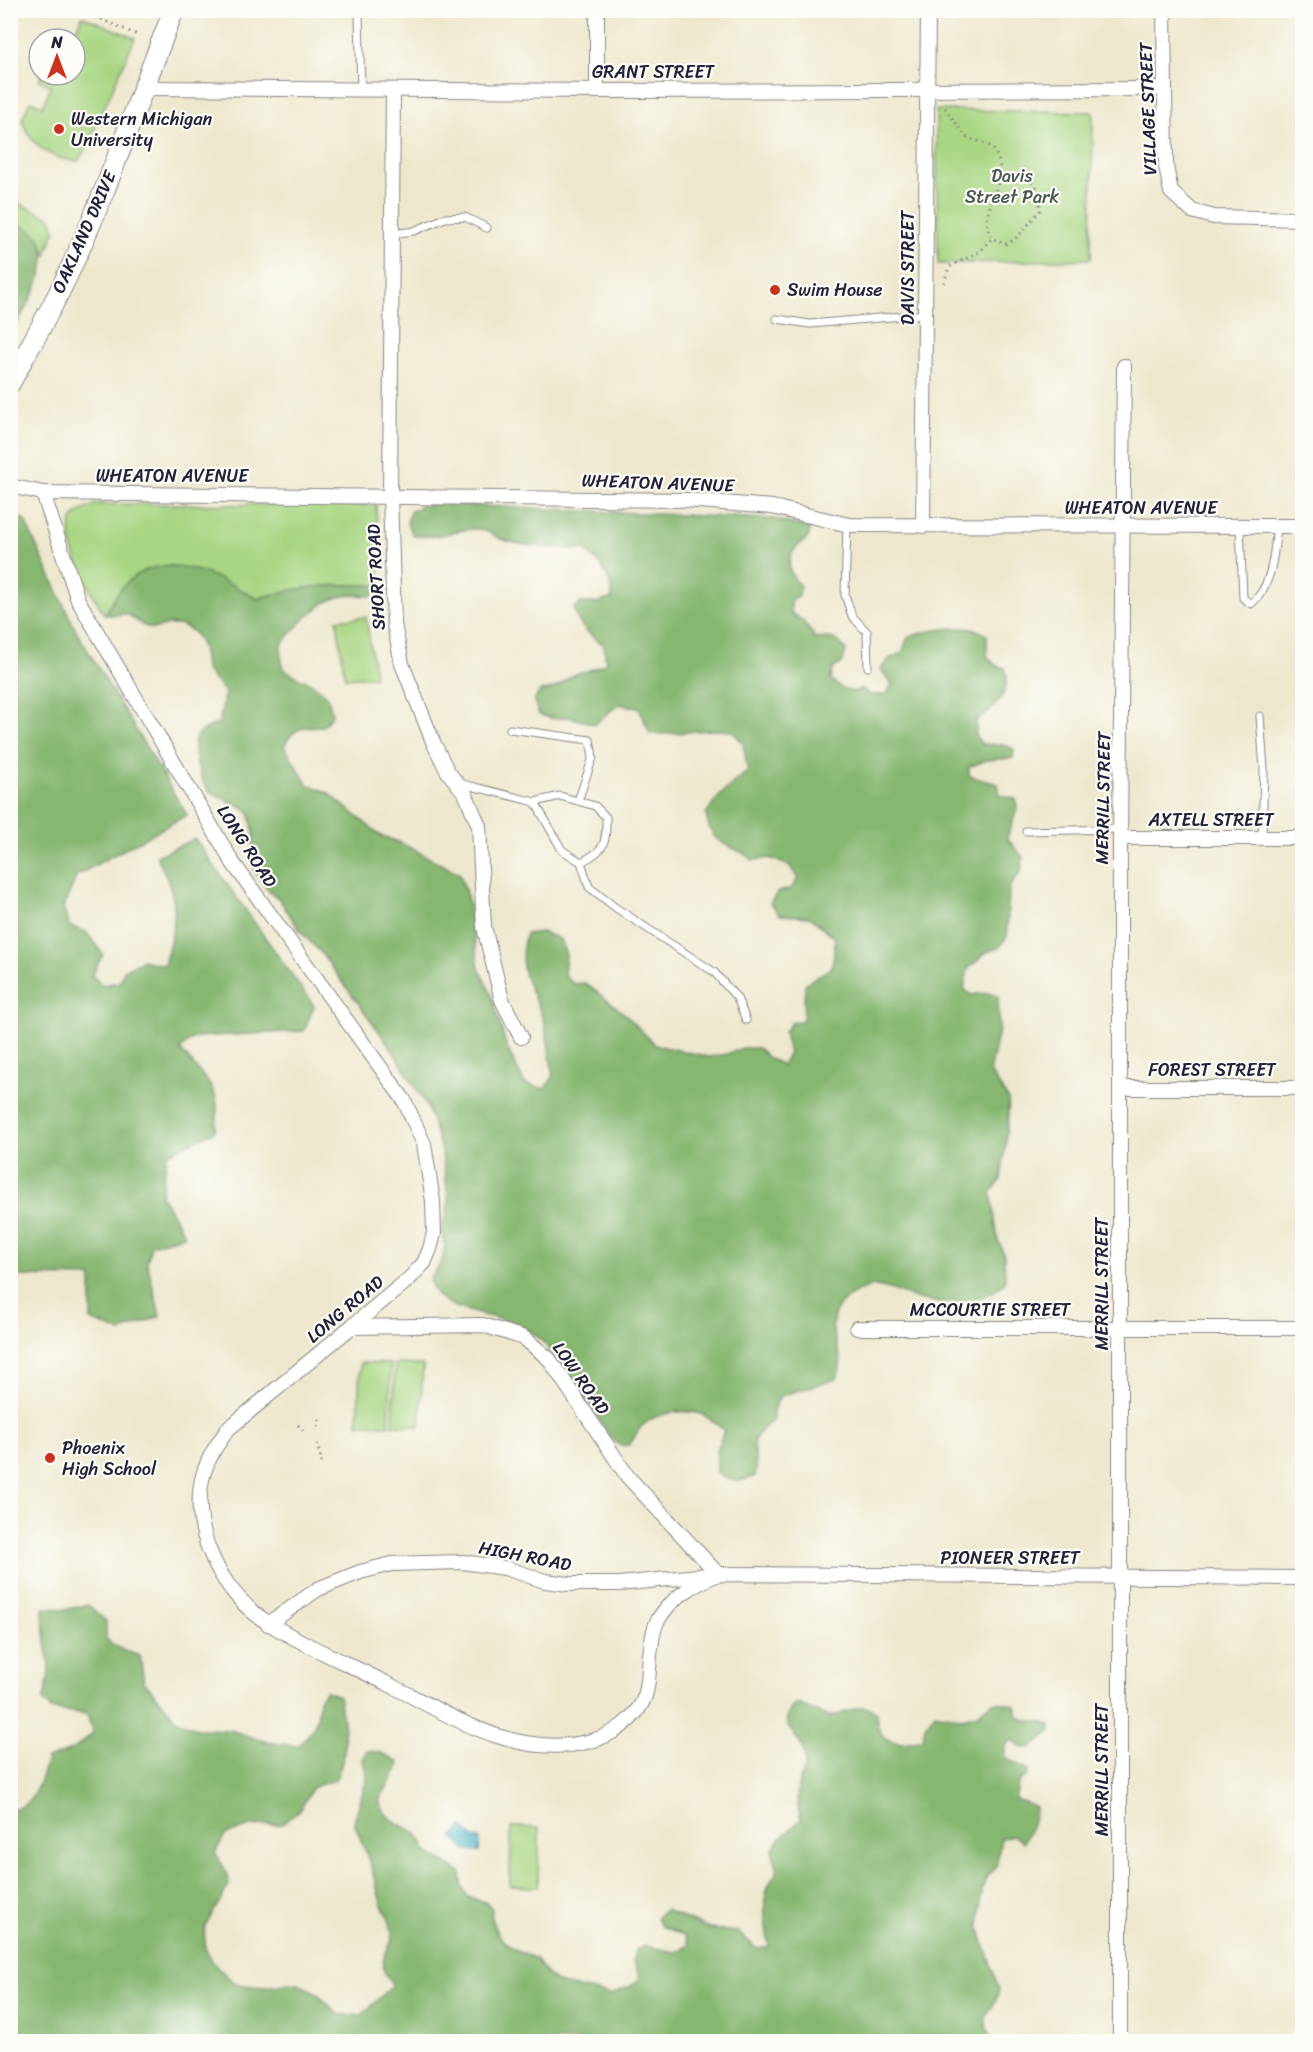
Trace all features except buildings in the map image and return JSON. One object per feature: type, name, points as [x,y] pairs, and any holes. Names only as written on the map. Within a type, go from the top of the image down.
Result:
[{"type":"main road","name":"OAKLAND DRIVE","points":[[10,383],[73,264],[125,140],[142,88],[174,10]]},
{"type":"street","points":[[597,10],[597,91]]},
{"type":"street","name":"DAVIS STREET","points":[[923,526],[928,10]]},
{"type":"street","name":"VILLAGE STREET","points":[[1164,10],[1167,174],[1171,192],[1191,211],[1214,217],[1302,219]]},
{"type":"street","name":"GRANT STREET","points":[[142,88],[597,91],[927,88],[1164,89]]},
{"type":"street","name":"SHORT ROAD","points":[[393,90],[390,495],[394,624],[402,664],[434,744],[474,811],[479,826],[484,927],[502,1000],[521,1037]]},
{"type":"street","name":"MERRILL STREET","points":[[1120,2042],[1120,834],[1124,366]]},
{"type":"street","name":"WHEATON AVENUE","points":[[10,486],[43,493],[687,500],[748,504],[847,525],[1302,526]]},
{"type":"street","name":"LONG ROAD","points":[[43,493],[78,600],[233,863],[385,1071],[404,1100],[424,1144],[433,1201],[434,1233],[424,1263],[409,1280],[228,1429],[213,1450],[204,1474],[201,1502],[206,1545],[239,1598],[268,1624],[476,1728],[530,1746],[555,1747],[588,1742],[610,1734],[630,1719],[645,1696],[653,1634],[658,1620],[684,1592],[718,1574]]},
{"type":"street","name":"AXTELL STREET","points":[[1120,834],[1302,838]]},
{"type":"street","name":"FOREST STREET","points":[[1121,1088],[1302,1088]]},
{"type":"street","name":"LOW ROAD","points":[[352,1327],[483,1325],[512,1332],[530,1341],[549,1359],[560,1374],[628,1477],[718,1574]]},
{"type":"street","name":"MCCOURTIE STREET","points":[[857,1329],[1302,1328]]},
{"type":"street","name":"HIGH ROAD","points":[[268,1624],[318,1589],[375,1567],[392,1564],[462,1562],[505,1568],[545,1581],[569,1584],[619,1584],[718,1574]]},
{"type":"street","name":"PIONEER STREET","points":[[718,1574],[1302,1578]]},
{"type":"lane","points":[[355,10],[358,15],[361,90]]},
{"type":"lane","points":[[392,234],[414,231],[445,218],[465,217],[487,228]]},
{"type":"lane","points":[[777,319],[810,324],[926,314]]},
{"type":"lane","points":[[847,525],[845,595],[852,616],[867,632],[868,667]]},
{"type":"lane","points":[[1240,526],[1243,598],[1251,604],[1265,586],[1273,559],[1277,526]]},
{"type":"lane","points":[[1260,716],[1264,769],[1262,838]]},
{"type":"lane","points":[[510,729],[590,740],[593,757],[578,801]]},
{"type":"lane","points":[[456,782],[535,802],[560,796],[595,806],[606,817],[606,842],[597,854],[580,862]]},
{"type":"lane","points":[[535,802],[562,850],[580,862],[589,887],[616,908],[714,972],[737,998],[746,1020]]},
{"type":"lane","points":[[1026,831],[1120,834]]},
{"type":"path","points":[[79,10],[138,35]]},
{"type":"path","points":[[945,108],[966,138],[992,146],[998,153],[1001,163],[999,181],[987,219],[987,230],[992,238],[1005,244],[1017,239],[1025,226],[1040,211],[1038,189],[1031,182],[1022,178],[999,181]]},
{"type":"path","points":[[944,283],[949,267],[979,252],[992,238]]},
{"type":"path","points":[[318,1427],[319,1418]]},
{"type":"path","points":[[298,1425],[304,1432]]},
{"type":"path","points":[[316,1444],[322,1463]]},
{"type":"green space","points":[[82,16],[135,38],[88,145],[78,161],[59,158],[43,150],[31,137],[22,120],[30,101],[43,106],[51,87],[87,87],[87,27],[77,27]]},
{"type":"green space","name":"Davis Street Park","points":[[936,110],[1093,112],[1091,259],[938,264]]},
{"type":"green space","points":[[11,200],[51,218],[56,232],[53,234],[46,256],[37,236],[11,220]]},
{"type":"green space","points":[[11,220],[36,234],[43,248],[44,260],[36,287],[11,335]]},
{"type":"green space","points":[[97,504],[376,505],[380,586],[318,587],[288,591],[257,599],[207,574],[189,568],[171,566],[154,568],[137,575],[122,588],[105,615],[78,565],[70,536],[71,524],[76,515]]},
{"type":"green space","points":[[435,504],[773,519],[810,528],[808,538],[796,548],[790,560],[791,573],[800,586],[799,595],[791,602],[791,613],[802,620],[816,639],[834,639],[843,646],[846,651],[842,663],[833,669],[831,680],[843,689],[854,692],[862,688],[869,695],[885,695],[892,685],[881,669],[890,658],[902,653],[908,637],[937,630],[970,629],[987,635],[987,656],[996,666],[1005,668],[1007,677],[1004,692],[990,711],[976,720],[976,737],[982,744],[1003,745],[1014,749],[1013,758],[987,760],[969,767],[969,776],[998,784],[1000,795],[1016,799],[1017,809],[1007,838],[1023,858],[1021,871],[1009,888],[1007,936],[1000,947],[987,952],[968,969],[964,988],[970,995],[988,993],[998,996],[999,1030],[990,1072],[1008,1100],[1008,1105],[1001,1176],[991,1192],[998,1240],[1004,1255],[1005,1282],[986,1295],[963,1301],[926,1301],[885,1287],[875,1286],[851,1295],[837,1308],[833,1322],[834,1338],[840,1360],[837,1379],[780,1396],[773,1410],[773,1420],[759,1433],[754,1442],[755,1476],[744,1480],[727,1479],[717,1473],[717,1450],[724,1430],[710,1419],[694,1412],[670,1413],[654,1418],[642,1426],[629,1445],[619,1445],[606,1431],[560,1362],[534,1334],[513,1323],[455,1307],[434,1291],[430,1279],[442,1261],[445,1245],[442,1230],[449,1202],[441,1148],[427,1106],[392,1049],[322,954],[300,931],[280,900],[267,889],[255,872],[252,857],[254,834],[249,811],[212,793],[204,783],[196,759],[196,738],[206,729],[219,723],[225,692],[205,669],[198,638],[193,632],[179,625],[151,628],[127,614],[105,615],[122,588],[137,575],[154,568],[171,566],[189,568],[207,574],[257,599],[318,586],[380,586],[372,596],[346,595],[325,603],[309,615],[281,645],[282,667],[320,689],[330,703],[332,715],[323,726],[299,729],[291,735],[284,746],[308,785],[327,792],[381,836],[399,842],[460,874],[468,900],[479,969],[491,993],[507,1048],[525,1084],[545,1089],[553,1077],[544,1022],[526,980],[522,959],[526,934],[542,932],[560,939],[566,955],[564,974],[573,984],[585,983],[625,1014],[655,1045],[709,1057],[727,1054],[742,1048],[758,1048],[767,1057],[782,1065],[789,1053],[784,1032],[791,1023],[803,1020],[805,984],[830,968],[835,938],[810,917],[780,915],[770,903],[778,892],[791,889],[798,879],[790,866],[770,858],[753,860],[723,843],[712,833],[706,814],[725,790],[748,771],[743,743],[732,731],[650,734],[639,708],[619,704],[595,724],[568,717],[554,719],[539,715],[534,701],[540,691],[558,686],[573,675],[606,663],[604,645],[581,625],[574,609],[580,603],[597,603],[612,598],[610,583],[600,565],[584,549],[522,544],[474,529],[433,536],[413,535],[407,524],[410,512],[420,506]]},
{"type":"green space","points":[[11,518],[24,519],[76,631],[187,815],[77,875],[63,908],[69,926],[86,932],[103,954],[92,976],[103,985],[120,982],[124,970],[142,960],[164,965],[172,934],[174,909],[170,885],[156,856],[195,839],[314,1006],[304,1031],[194,1037],[180,1049],[204,1077],[214,1094],[217,1104],[215,1131],[167,1154],[161,1195],[185,1235],[151,1245],[147,1262],[160,1316],[120,1332],[91,1320],[91,1277],[11,1276]]},
{"type":"green space","points":[[366,617],[375,676],[345,678],[337,620]]},
{"type":"green space","points":[[360,1363],[391,1364],[389,1425],[358,1424]]},
{"type":"green space","points":[[395,1364],[423,1365],[420,1426],[393,1425]]},
{"type":"green space","points":[[88,1605],[106,1621],[106,1639],[122,1650],[140,1656],[144,1682],[177,1720],[197,1729],[230,1730],[267,1742],[297,1746],[314,1726],[319,1699],[326,1691],[339,1696],[344,1728],[344,1749],[340,1770],[335,1780],[313,1787],[301,1808],[282,1824],[250,1826],[225,1835],[215,1853],[225,1869],[229,1885],[205,1927],[205,1947],[213,1963],[235,1984],[263,1987],[298,1983],[319,1995],[339,2015],[362,2015],[393,1985],[383,1968],[384,1958],[393,1940],[390,1922],[381,1903],[371,1866],[354,1822],[367,1778],[363,1760],[367,1751],[379,1752],[399,1762],[398,1769],[379,1800],[384,1811],[390,1818],[415,1833],[426,1851],[461,1873],[462,1885],[468,1897],[485,1902],[492,1909],[494,1927],[504,1941],[518,1951],[535,1958],[543,1970],[559,1983],[610,1995],[633,1985],[640,1978],[633,1960],[635,1950],[646,1946],[675,1952],[689,1945],[685,1936],[661,1926],[657,1917],[665,1910],[709,1929],[738,1932],[757,1949],[769,1946],[766,1926],[766,1894],[777,1867],[772,1851],[779,1840],[801,1819],[797,1793],[799,1781],[805,1769],[805,1757],[800,1743],[787,1723],[789,1711],[795,1704],[827,1716],[866,1707],[877,1713],[879,1731],[884,1737],[904,1743],[922,1739],[925,1727],[935,1713],[961,1718],[979,1714],[995,1702],[1016,1706],[1018,1717],[1051,1725],[1051,1732],[1032,1747],[1022,1748],[1013,1740],[1007,1743],[1004,1757],[1028,1771],[1027,1776],[1019,1781],[1015,1799],[1035,1807],[1032,1826],[1023,1842],[1013,1835],[1001,1838],[996,1868],[986,1878],[982,1889],[979,1927],[999,1990],[986,2016],[991,2041],[11,2041],[11,1809],[19,1808],[31,1798],[36,1791],[47,1759],[74,1749],[93,1733],[87,1714],[51,1709],[43,1700],[47,1687],[49,1664],[43,1608],[67,1609]]},
{"type":"green space","points":[[511,1827],[539,1828],[538,1887],[510,1886]]},
{"type":"water","points":[[462,1827],[474,1838],[480,1839],[479,1852],[467,1851],[453,1837]]},
{"type":"place","name":"Western Michigan University","points":[[59,129]]},
{"type":"place","name":"Swim House","points":[[775,290]]},
{"type":"place","name":"Phoenix High School","points":[[50,1458]]}]
